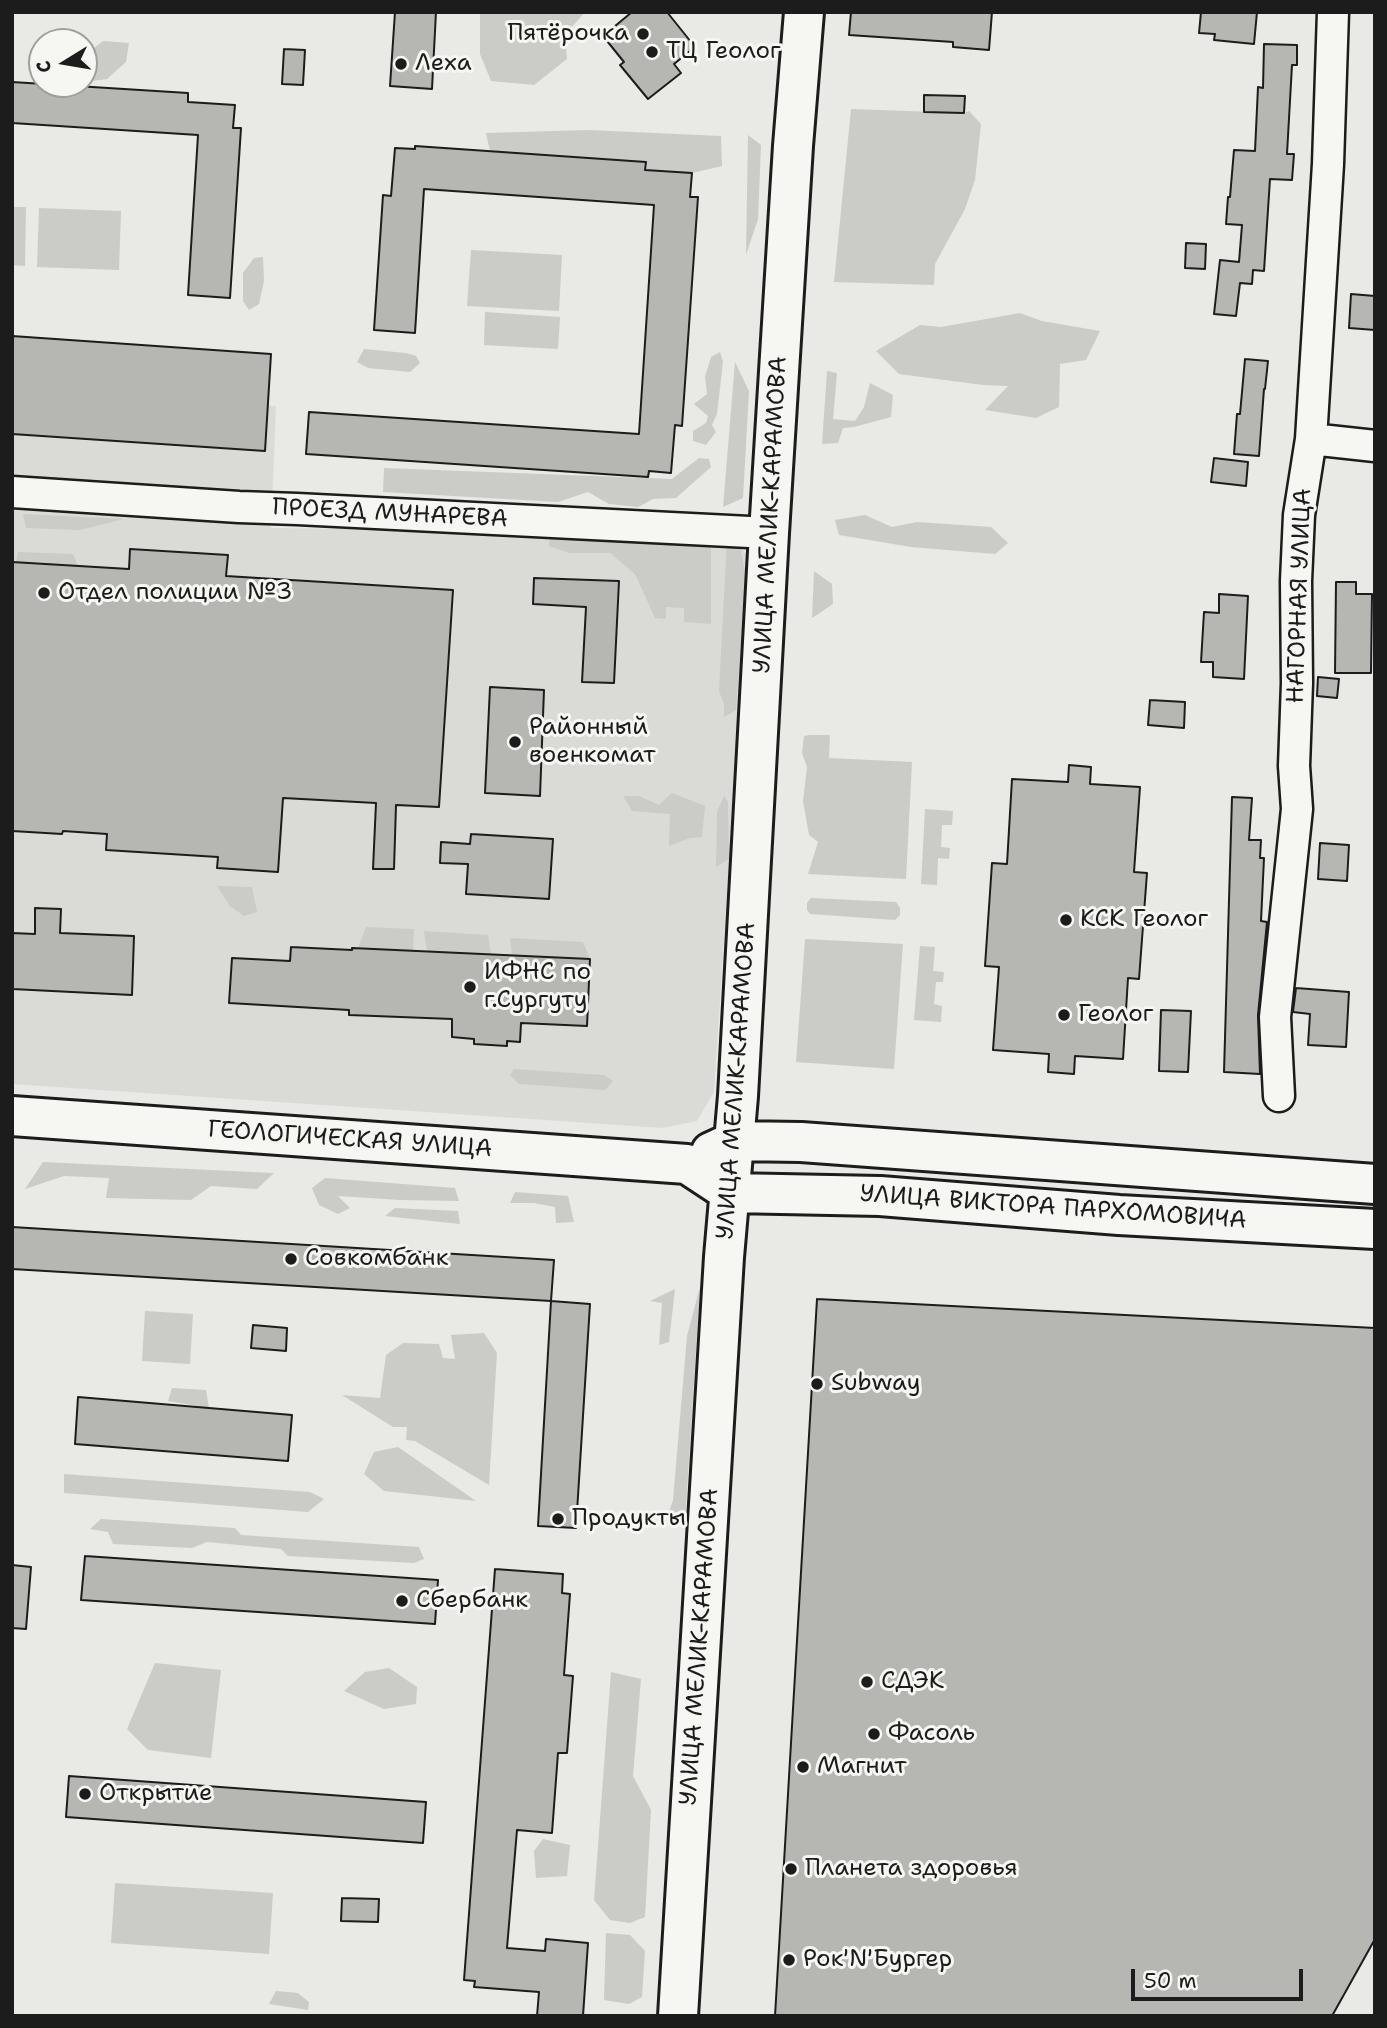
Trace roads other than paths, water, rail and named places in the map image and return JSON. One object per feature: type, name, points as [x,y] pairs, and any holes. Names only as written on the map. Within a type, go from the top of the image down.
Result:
[{"type":"main road","name":"УЛИЦА МЕЛИК-КАРАМОВА","points":[[678,2016],[723,1284],[731,1193],[792,138],[802,12]]},
{"type":"main road","name":"ГЕОЛОГИЧЕСКАЯ УЛИЦА","points":[[12,1116],[687,1164],[731,1193]]},
{"type":"main road","points":[[687,1164],[734,1141]]},
{"type":"main road","name":"УЛИЦА ВИКТОРА ПАРХОМОВИЧА","points":[[734,1141],[827,1143],[1375,1184]]},
{"type":"main road","name":"УЛИЦА ВИКТОРА ПАРХОМОВИЧА","points":[[731,1193],[880,1196],[1119,1215],[1375,1229]]},
{"type":"street","name":"НАГОРНАЯ УЛИЦА","points":[[1279,1096],[1275,1017],[1297,809],[1294,766],[1299,515],[1311,439],[1328,164],[1333,12]]},
{"type":"street","points":[[1311,439],[1375,446]]},
{"type":"street","name":"ПРОЕЗД МУНАРЕВА","points":[[12,492],[239,507],[769,533]]},
{"type":"place","name":"Пятёрочка","points":[[643,34]]},
{"type":"place","name":"ТЦ Геолог","points":[[652,52]]},
{"type":"place","name":"Леха","points":[[401,64]]},
{"type":"place","name":"Отдел полиции №3","points":[[44,593]]},
{"type":"place","name":"Районный военкомат","points":[[515,742]]},
{"type":"place","name":"КСК Геолог","points":[[1066,920]]},
{"type":"place","name":"ИФНС по г.Сургуту","points":[[470,987]]},
{"type":"place","name":"Геолог","points":[[1064,1015]]},
{"type":"place","name":"Совкомбанк","points":[[291,1259]]},
{"type":"place","name":"Subway","points":[[817,1384]]},
{"type":"place","name":"Продукты","points":[[558,1519]]},
{"type":"place","name":"Сбербанк","points":[[402,1601]]},
{"type":"place","name":"СДЭК","points":[[867,1682]]},
{"type":"place","name":"Фасоль","points":[[874,1734]]},
{"type":"place","name":"Магнит","points":[[803,1767]]},
{"type":"place","name":"Открытие","points":[[85,1794]]},
{"type":"place","name":"Планета здоровья","points":[[791,1869]]},
{"type":"place","name":"Рок'N'Бургер","points":[[789,1960]]}]
